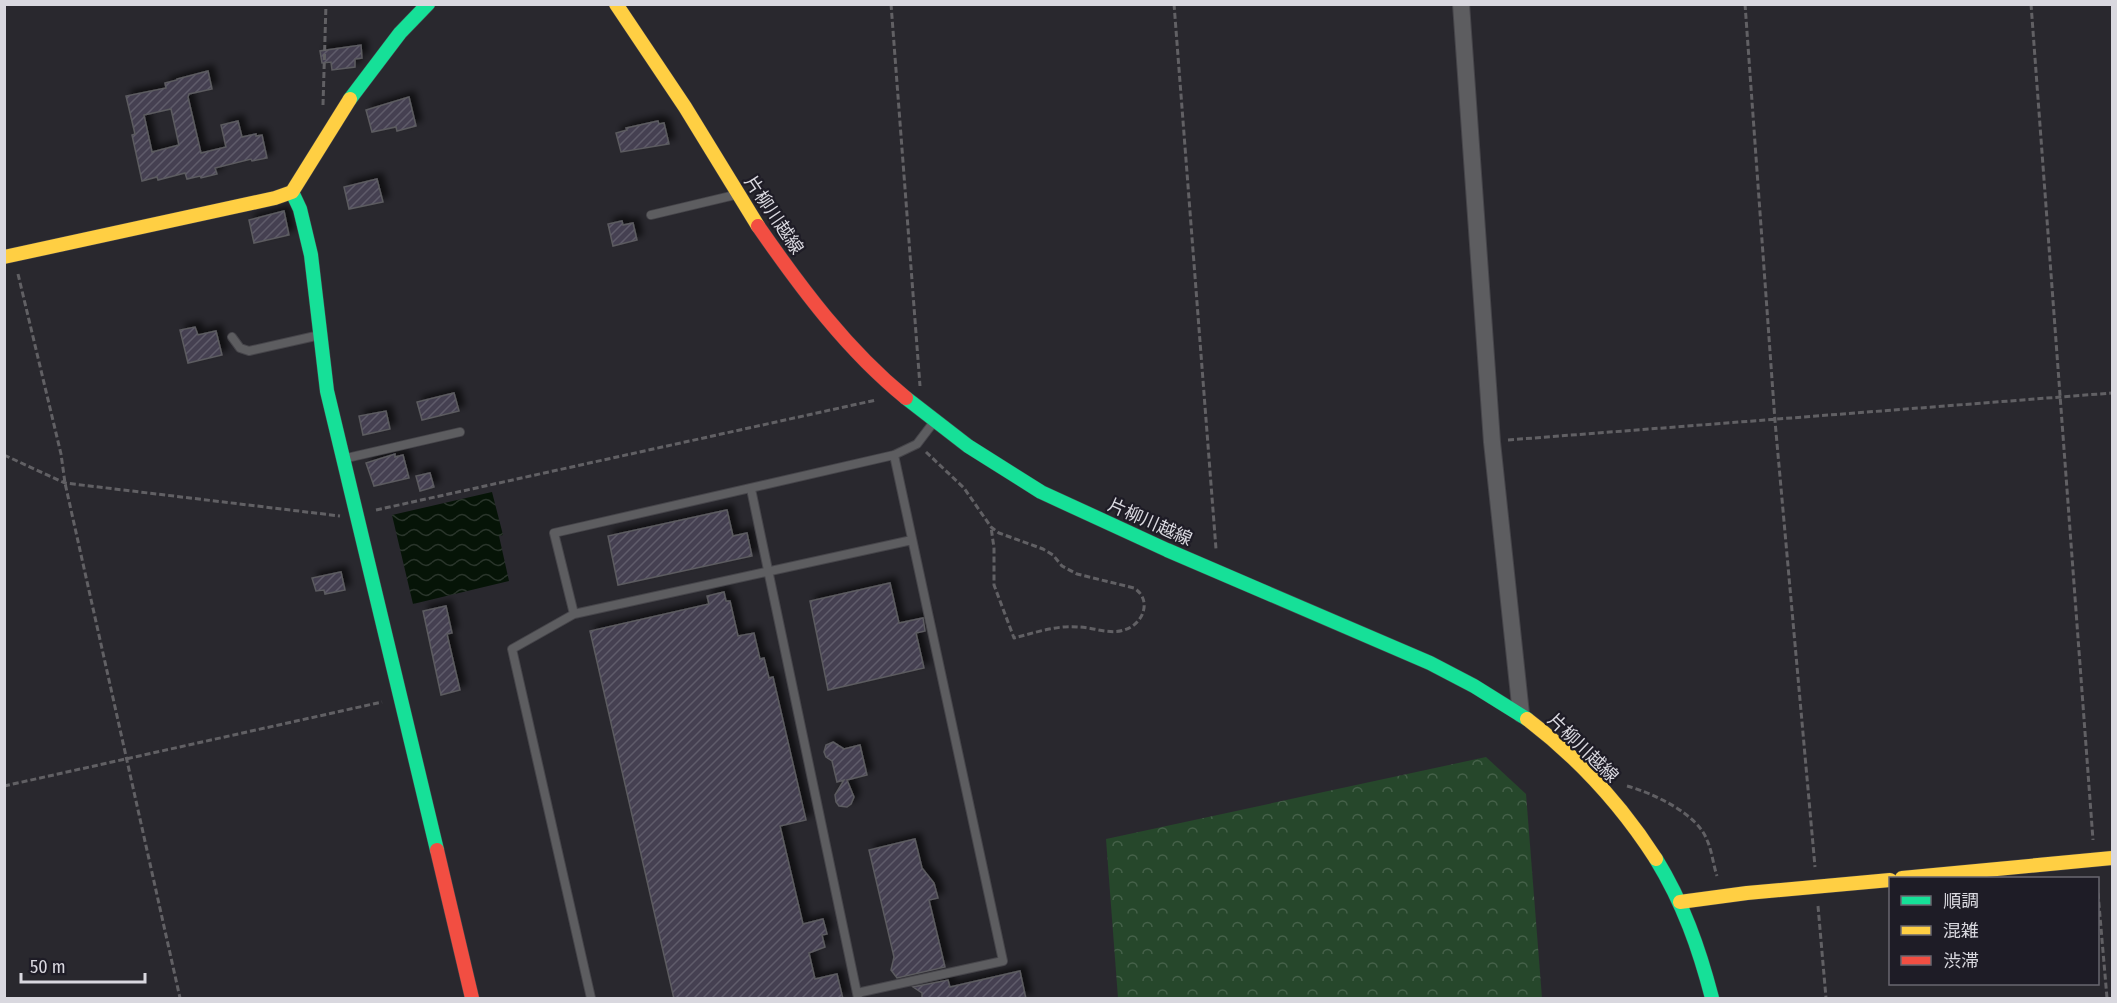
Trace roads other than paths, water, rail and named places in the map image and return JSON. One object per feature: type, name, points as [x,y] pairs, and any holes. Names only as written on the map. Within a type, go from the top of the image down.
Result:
[{"type":"street","points":[[9,256],[274,198],[292,192],[356,89],[400,33],[428,4]]},
{"type":"street","name":"片柳川越線","points":[[616,4],[684,106],[769,242],[811,299],[843,336],[900,394],[934,422],[980,454],[1042,492],[1218,572],[1415,657],[1479,687],[1521,714],[1568,753],[1593,779],[1630,823],[1657,862],[1680,902],[1703,960],[1712,999]]},
{"type":"street","points":[[1461,4],[1492,442],[1521,714]]},
{"type":"street","points":[[292,192],[300,209],[311,255],[327,391],[472,999]]},
{"type":"street","points":[[1922,877],[2112,858]]},
{"type":"street","points":[[1680,902],[1747,893],[1889,880]]},
{"type":"lane","points":[[651,215],[737,194]]},
{"type":"lane","points":[[232,338],[240,348],[249,351],[320,335]]},
{"type":"lane","points":[[574,614],[554,533],[894,455],[917,444],[934,422]]},
{"type":"lane","points":[[344,459],[460,432]]},
{"type":"lane","points":[[751,489],[858,996],[1003,961],[894,455]]},
{"type":"lane","points":[[591,999],[512,648],[574,614],[912,540]]},
{"type":"water","points":[[492,492],[503,535],[499,536],[509,581],[413,604],[392,515]]}]
